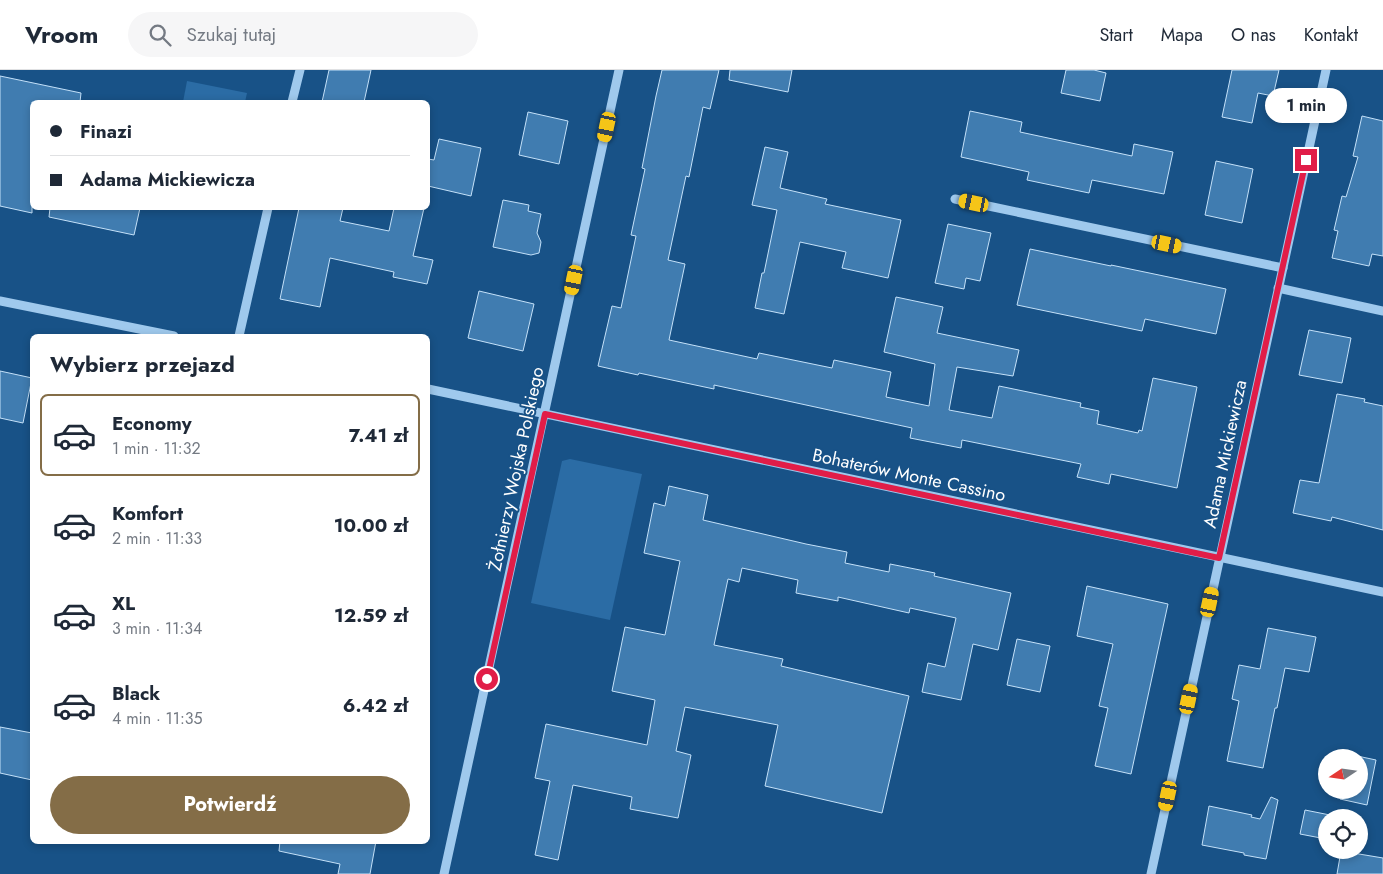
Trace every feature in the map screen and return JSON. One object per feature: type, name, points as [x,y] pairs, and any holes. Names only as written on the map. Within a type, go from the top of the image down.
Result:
[{"type":"street","points":[[292,100],[300,70]]},
{"type":"street","name":"Żołnierzy Wojska Polskiego","points":[[444,874],[619,70]]},
{"type":"street","name":"Adama Mickiewicza","points":[[1151,874],[1326,70]]},
{"type":"street","points":[[955,199],[1283,268]]},
{"type":"street","points":[[239,334],[268,210]]},
{"type":"street","points":[[1278,288],[1383,311]]},
{"type":"street","points":[[0,300],[164,334]]},
{"type":"street","name":"Bohaterów Monte Cassino","points":[[430,389],[1383,592]]},
{"type":"shaded area","points":[[187,81],[247,93],[245,100],[183,100]]},
{"type":"shaded area","points":[[570,459],[642,474],[610,620],[531,603],[562,461]]},
{"type":"building","points":[[329,70],[371,70],[364,100],[322,100]]},
{"type":"building","points":[[662,70],[719,70],[710,109],[703,107],[689,177],[686,176],[668,260],[685,264],[669,340],[757,359],[759,353],[832,368],[834,360],[891,372],[886,397],[929,406],[935,364],[884,352],[896,297],[943,307],[937,333],[1019,350],[1013,376],[957,367],[949,410],[992,418],[999,386],[1081,403],[1080,407],[1099,411],[1097,424],[1138,433],[1139,430],[1142,431],[1153,378],[1197,387],[1177,488],[1111,474],[1109,484],[1077,477],[1081,464],[962,440],[961,448],[910,438],[912,428],[714,385],[714,389],[598,366],[612,306],[621,308],[636,236],[631,235],[645,169],[642,168]]},
{"type":"building","points":[[730,70],[792,70],[788,92],[729,80]]},
{"type":"building","points":[[1066,70],[1094,70],[1106,73],[1100,101],[1061,93]]},
{"type":"building","points":[[1232,70],[1279,70],[1273,96],[1258,93],[1252,123],[1222,117]]},
{"type":"building","points":[[0,76],[81,93],[80,100],[30,100],[30,210],[32,210],[32,213],[0,206]]},
{"type":"building","points":[[970,111],[1022,122],[1020,132],[1132,156],[1134,144],[1173,152],[1164,194],[1092,180],[1089,193],[1027,180],[1029,172],[961,157]]},
{"type":"building","points":[[528,112],[568,121],[559,164],[519,155]]},
{"type":"building","points":[[1362,116],[1383,121],[1383,256],[1372,254],[1369,266],[1332,258],[1338,231],[1334,230],[1342,196],[1346,197],[1358,157],[1353,156]]},
{"type":"building","points":[[439,139],[481,148],[471,196],[430,186],[430,159],[434,160]]},
{"type":"building","points":[[765,147],[788,152],[780,188],[827,199],[825,204],[901,220],[888,278],[842,268],[846,252],[800,242],[784,314],[755,308],[777,210],[752,205]]},
{"type":"building","points":[[1216,161],[1253,169],[1242,223],[1205,215]]},
{"type":"building","points":[[503,200],[529,205],[528,211],[541,214],[537,233],[541,242],[539,253],[531,255],[493,247]]},
{"type":"building","points":[[50,210],[140,210],[134,235],[49,217]]},
{"type":"building","points":[[299,210],[343,210],[340,221],[389,231],[394,210],[424,210],[413,256],[433,260],[427,284],[393,277],[394,272],[330,258],[320,307],[280,299]]},
{"type":"building","points":[[948,224],[991,233],[980,281],[966,278],[964,289],[935,283]]},
{"type":"building","points":[[1030,249],[1226,289],[1216,334],[1145,319],[1142,331],[1017,305]]},
{"type":"building","points":[[479,291],[534,304],[523,351],[468,338]]},
{"type":"building","points":[[1309,330],[1351,338],[1342,383],[1299,375]]},
{"type":"building","points":[[0,371],[30,378],[30,388],[23,423],[0,418]]},
{"type":"building","points":[[1337,394],[1365,399],[1364,402],[1383,406],[1383,530],[1332,517],[1331,521],[1293,513],[1300,480],[1319,483]]},
{"type":"building","points":[[669,486],[708,495],[703,520],[847,552],[845,563],[889,572],[890,564],[935,573],[934,576],[1011,593],[998,650],[973,644],[961,700],[922,692],[928,663],[945,667],[956,618],[910,608],[909,613],[838,597],[838,601],[796,593],[798,580],[742,568],[739,582],[728,579],[714,645],[783,659],[781,666],[909,696],[882,813],[765,786],[778,725],[685,707],[676,751],[691,755],[678,818],[630,809],[632,797],[573,785],[558,860],[535,855],[550,781],[535,778],[546,724],[647,745],[655,700],[612,691],[625,627],[665,635],[680,561],[644,553],[654,503],[665,506]]},
{"type":"building","points":[[1087,586],[1168,604],[1131,774],[1095,766],[1108,708],[1099,706],[1113,644],[1077,636]]},
{"type":"building","points":[[1268,628],[1316,637],[1309,672],[1285,668],[1263,768],[1227,761],[1239,701],[1232,699],[1239,665],[1260,669]]},
{"type":"building","points":[[1017,639],[1050,646],[1040,692],[1007,685]]},
{"type":"building","points":[[0,727],[30,733],[30,780],[0,773]]},
{"type":"building","points":[[1368,758],[1376,760],[1367,805],[1340,799],[1368,799]]},
{"type":"building","points":[[1271,797],[1278,800],[1266,859],[1202,845],[1209,806],[1252,815],[1251,817],[1260,819]]},
{"type":"building","points":[[1305,810],[1318,813],[1318,837],[1300,834]]},
{"type":"building","points":[[280,844],[375,844],[370,874],[338,874],[340,864],[279,851]]},
{"type":"building","points":[[1368,856],[1383,858],[1383,874],[1337,874],[1340,859],[1368,859]]},
{"type":"route","points":[[487,679],[545,414],[1219,558],[1306,160]]}]
